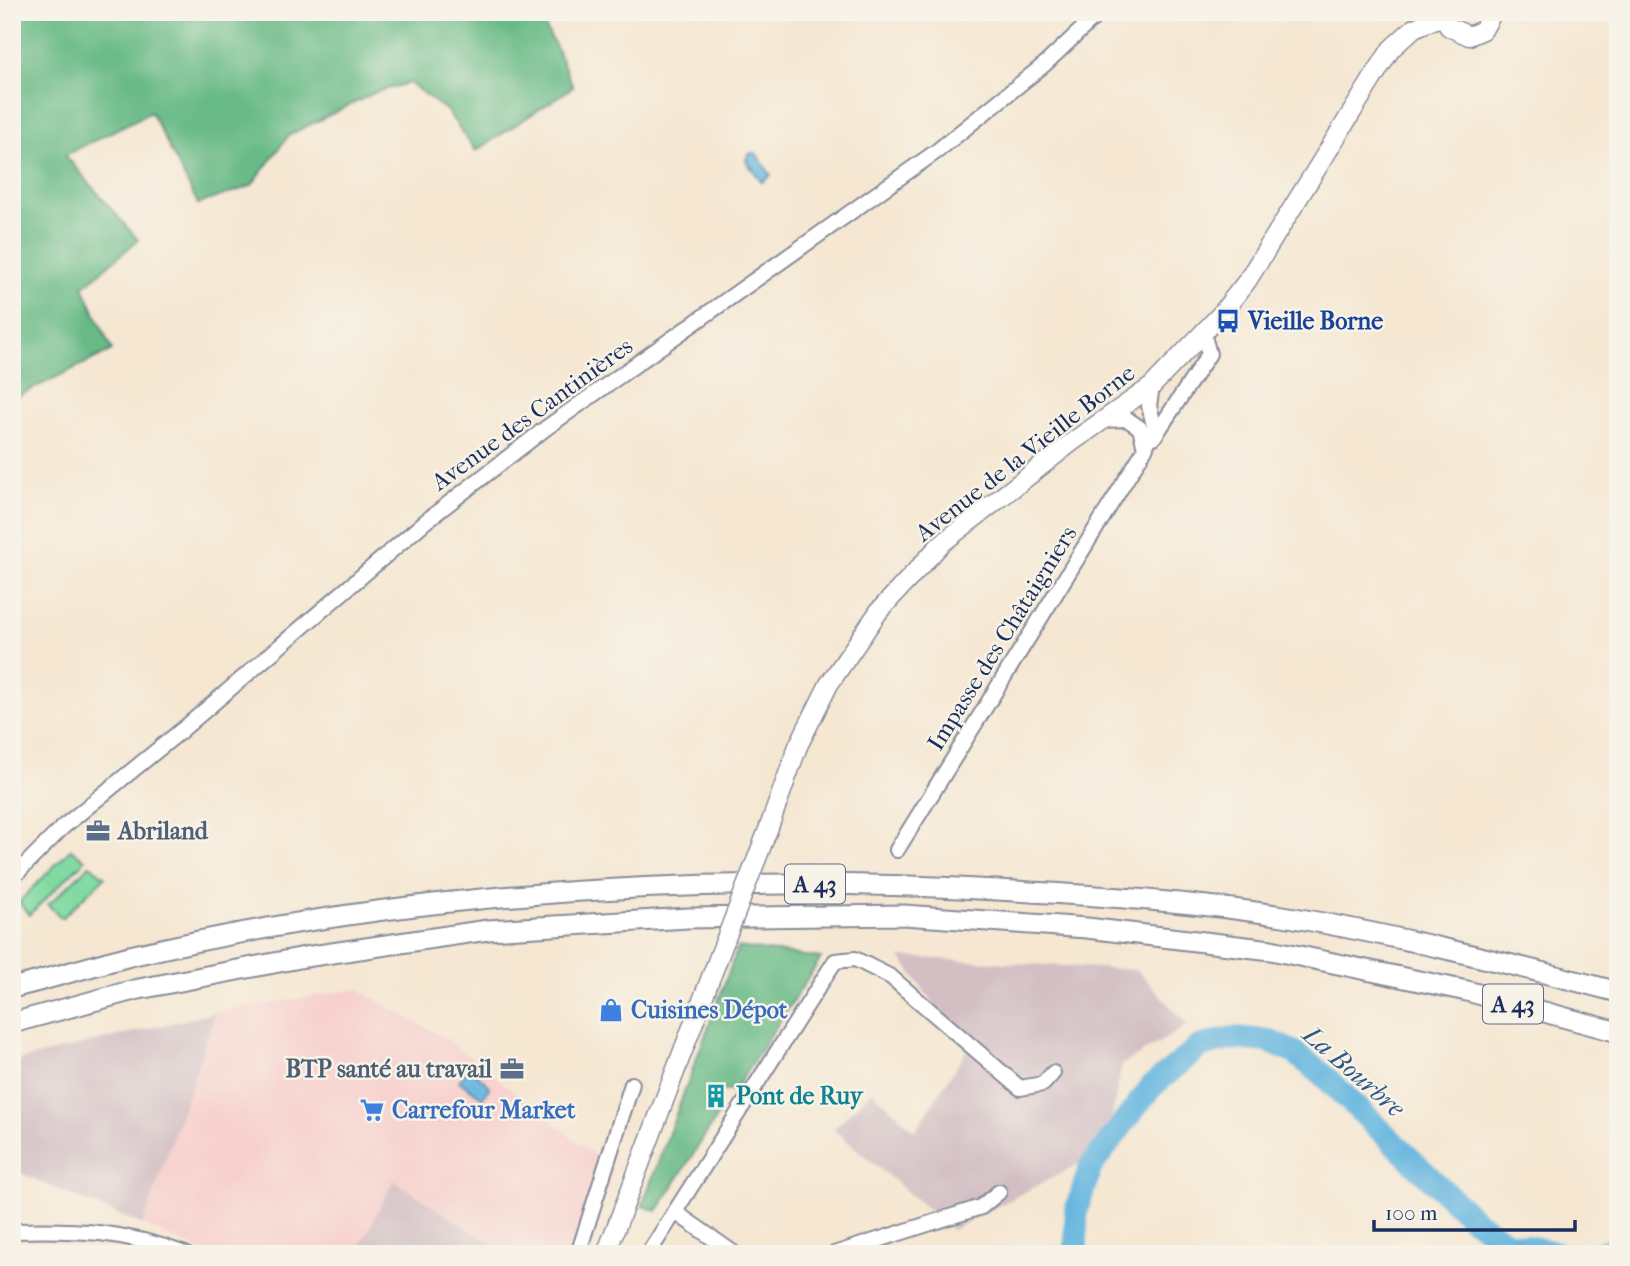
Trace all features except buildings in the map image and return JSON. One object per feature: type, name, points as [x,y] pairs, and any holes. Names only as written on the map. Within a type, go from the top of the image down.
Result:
[{"type":"highway","name":"A 43","points":[[12,988],[131,956],[288,926],[492,898],[692,884],[902,884],[1094,895],[1281,916],[1458,951],[1618,992]]},
{"type":"highway","name":"A 43","points":[[12,1023],[134,990],[292,959],[488,930],[688,918],[904,915],[1087,928],[1271,950],[1455,989],[1618,1032]]},
{"type":"main road","name":"Avenue de la Vieille Borne","points":[[606,1254],[798,746],[828,684],[879,611],[941,544],[1152,386],[1203,333],[1247,281],[1391,49],[1414,28],[1443,14],[1454,32],[1469,36],[1483,30],[1493,12]]},
{"type":"street","name":"Avenue des Cantinières","points":[[12,878],[64,826],[182,730],[426,521],[546,428],[937,151],[1045,64],[1100,12]]},
{"type":"street","points":[[1145,449],[1209,354],[1203,333]]},
{"type":"street","name":"Impasse des Châtaigniers","points":[[897,850],[1145,449],[1154,425],[1149,405],[1152,386]]},
{"type":"street","points":[[1103,421],[1127,419],[1140,428],[1145,449]]},
{"type":"street","points":[[648,1254],[835,961],[855,959],[891,977],[1020,1088],[1043,1084],[1053,1073]]},
{"type":"street","points":[[578,1254],[632,1084]]},
{"type":"street","points":[[834,1254],[981,1207],[999,1192]]},
{"type":"street","points":[[675,1212],[735,1254]]},
{"type":"street","points":[[12,1231],[69,1230],[134,1236],[185,1254]]},
{"type":"shaded area","points":[[900,957],[1137,970],[1188,1025],[1122,1065],[1108,1137],[1090,1158],[952,1230],[833,1129],[872,1091],[915,1131],[967,1050]]},
{"type":"shaded area","points":[[358,989],[450,1041],[613,1170],[584,1254],[508,1254],[393,1180],[357,1254],[208,1254],[143,1225],[216,1012]]},
{"type":"shaded area","points":[[216,1012],[143,1225],[12,1170],[12,1062]]},
{"type":"shaded area","points":[[393,1180],[481,1237],[508,1254],[357,1254]]},
{"type":"green space","points":[[12,12],[537,12],[573,87],[476,151],[446,110],[409,83],[376,92],[289,135],[251,186],[198,204],[151,112],[65,155],[138,240],[83,287],[112,350],[12,399]]},
{"type":"green space","points":[[71,849],[85,860],[29,915],[19,902]]},
{"type":"green space","points":[[90,865],[105,877],[62,918],[48,905]]},
{"type":"green space","points":[[738,947],[821,958],[734,1091],[712,1090],[708,1101],[720,1112],[657,1211],[642,1206]]},
{"type":"water","points":[[756,153],[771,175],[762,182],[746,161],[748,154]]},
{"type":"water","points":[[469,1068],[490,1086],[483,1098],[459,1081]]},
{"type":"waterway","name":"La Bourbre","points":[[1076,1254],[1076,1211],[1091,1166],[1151,1087],[1199,1047],[1232,1038],[1268,1041],[1295,1053],[1323,1075],[1473,1219],[1506,1242],[1559,1254]]},
{"type":"waterway","name":"La Bourbre","points":[[1595,1254],[1618,1248]]},
{"type":"place","name":"Vieille Borne","points":[[1228,321]]},
{"type":"place","name":"Abriland","points":[[98,831]]},
{"type":"place","name":"Cuisines Dépot","points":[[611,1010]]},
{"type":"place","name":"BTP santé au travail","points":[[512,1069]]},
{"type":"place","name":"Pont de Ruy","points":[[716,1096]]},
{"type":"place","name":"Carrefour Market","points":[[372,1110]]}]
